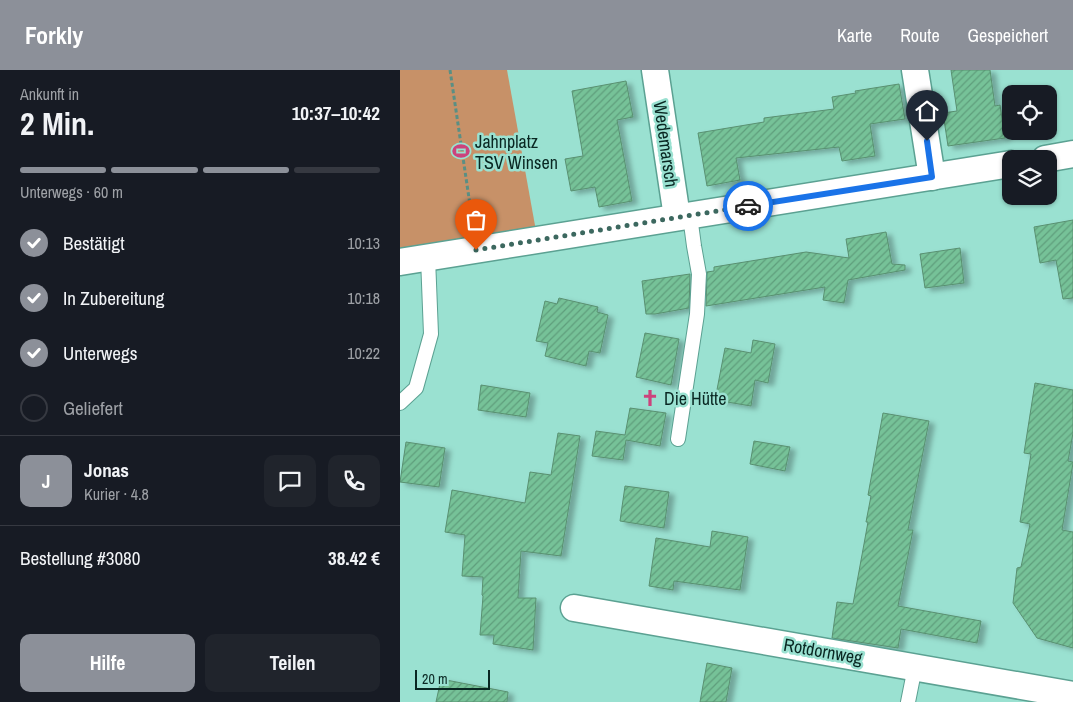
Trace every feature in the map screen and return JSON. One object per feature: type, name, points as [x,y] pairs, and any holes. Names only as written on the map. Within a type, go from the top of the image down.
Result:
[{"type":"street","name":"Wedemarsch","points":[[655,70],[683,217]]},
{"type":"street","points":[[915,70],[932,177]]},
{"type":"street","points":[[1057,157],[1073,154]]},
{"type":"street","points":[[400,262],[1002,165]]},
{"type":"street","name":"Rotdornweg","points":[[574,608],[1073,695]]},
{"type":"lane","points":[[678,439],[697,314],[699,274],[694,246],[683,217]]},
{"type":"lane","points":[[400,403],[416,388],[431,334],[428,258]]},
{"type":"lane","points":[[908,702],[914,667]]},
{"type":"path","points":[[450,70],[476,250]]},
{"type":"shaded area","name":"Jahnplatz TSV Winsen","points":[[400,70],[507,70],[536,231],[400,253]]},
{"type":"building","points":[[951,70],[990,70],[995,106],[1000,105],[1002,138],[948,146],[943,113],[957,111]]},
{"type":"building","points":[[626,81],[633,117],[617,120],[632,201],[599,207],[595,187],[571,191],[565,159],[583,156],[572,91]]},
{"type":"building","points":[[899,84],[905,119],[870,124],[875,156],[842,161],[839,147],[736,158],[740,180],[707,186],[698,133],[764,122],[764,118],[834,109],[832,97],[856,93],[855,91]]},
{"type":"building","points":[[1073,220],[1073,298],[1063,299],[1056,260],[1040,263],[1034,227]]},
{"type":"building","points":[[886,232],[892,264],[905,265],[905,270],[848,280],[844,303],[823,300],[825,287],[706,306],[707,272],[714,271],[714,267],[806,252],[849,258],[846,239]]},
{"type":"building","points":[[960,248],[964,283],[925,288],[920,254]]},
{"type":"building","points":[[690,274],[689,308],[646,314],[642,281]]},
{"type":"building","points":[[559,298],[598,307],[597,312],[608,315],[600,353],[589,351],[586,366],[545,356],[548,343],[536,341],[545,301],[557,304]]},
{"type":"building","points":[[645,333],[679,339],[671,385],[636,377]]},
{"type":"building","points":[[753,340],[775,344],[768,383],[755,380],[751,406],[715,400],[725,348],[751,353]]},
{"type":"building","points":[[1035,383],[1073,390],[1073,433],[1068,461],[1073,463],[1062,530],[1073,532],[1073,648],[1037,638],[1013,603],[1017,568],[1021,567],[1030,524],[1020,522],[1031,454],[1024,453]]},
{"type":"building","points":[[481,385],[530,393],[526,417],[478,410]]},
{"type":"building","points":[[630,408],[666,413],[660,446],[626,440],[623,460],[592,456],[596,431],[625,435]]},
{"type":"building","points":[[883,413],[929,421],[908,530],[913,530],[898,606],[981,621],[977,643],[901,629],[898,648],[832,638],[837,602],[853,604],[868,522],[866,522],[871,496],[868,495]]},
{"type":"building","points":[[558,433],[580,436],[561,556],[521,551],[518,598],[536,598],[533,650],[493,644],[494,635],[480,635],[483,577],[462,576],[465,535],[445,532],[452,490],[525,503],[530,472],[551,475]]},
{"type":"building","points":[[754,441],[790,447],[785,471],[750,464]]},
{"type":"building","points":[[406,442],[445,448],[439,487],[400,482]]},
{"type":"building","points":[[625,486],[669,492],[664,528],[620,521]]},
{"type":"building","points":[[712,531],[748,537],[740,590],[674,581],[673,590],[649,586],[656,538],[710,547]]},
{"type":"building","points":[[707,663],[732,668],[726,702],[700,702]]},
{"type":"building","points":[[441,679],[508,692],[507,702],[436,702]]},
{"type":"way so far","points":[[476,250],[748,206]]},
{"type":"place","name":"Jahnplatz TSV Winsen","points":[[461,151]]},
{"type":"place","name":"Die Hütte","points":[[650,398]]},
{"type":"route","points":[[748,206],[932,177],[927,141]]}]
